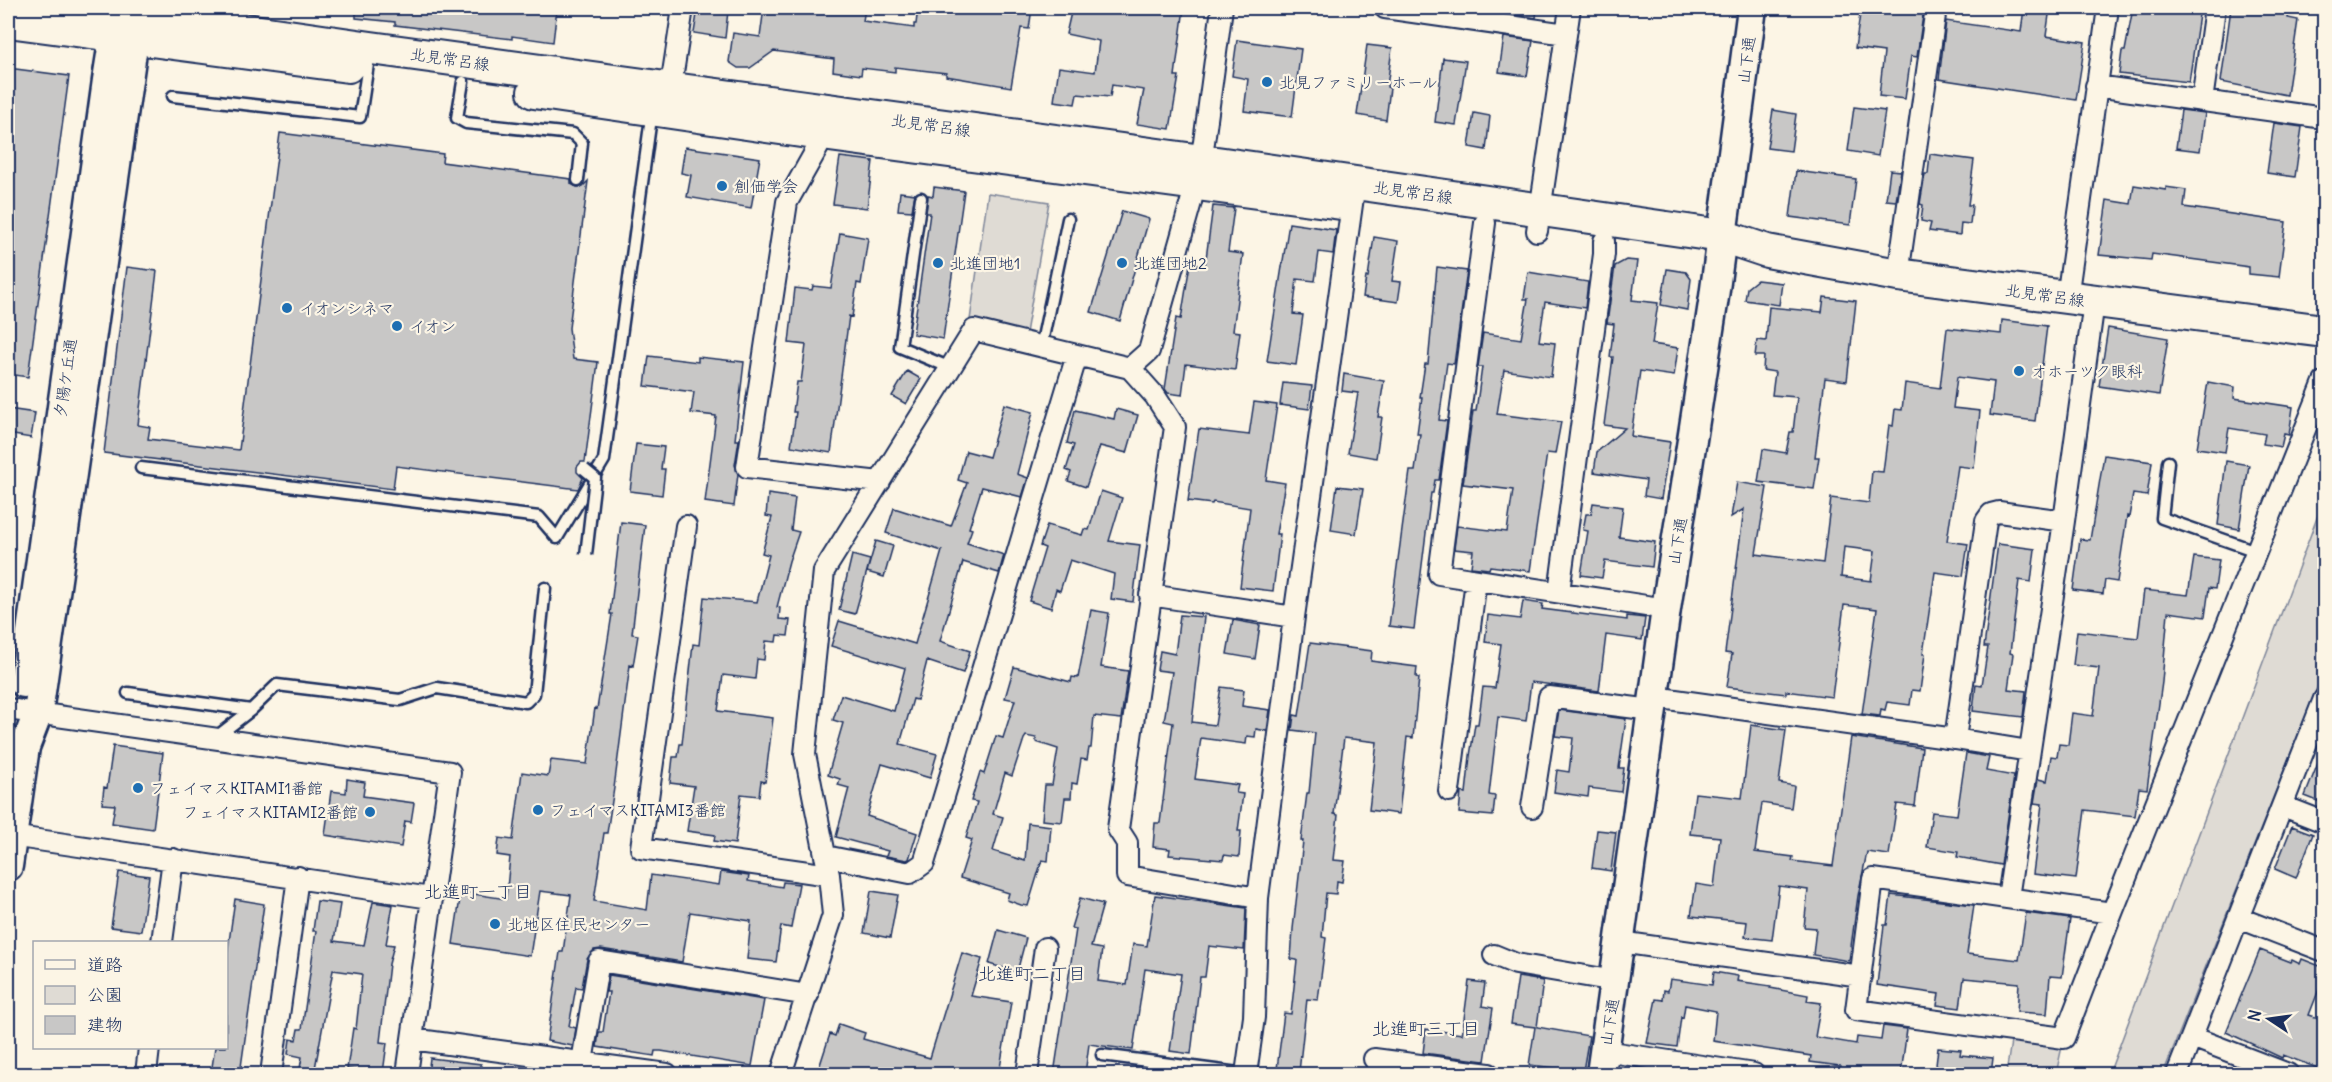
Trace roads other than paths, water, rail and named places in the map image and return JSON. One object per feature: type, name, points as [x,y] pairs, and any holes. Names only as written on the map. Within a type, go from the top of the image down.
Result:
[{"type":"main road","name":"北見常呂線","points":[[94,8],[126,23]]},
{"type":"main road","name":"北見常呂線","points":[[8,21],[126,23],[369,59],[1767,251],[1898,274],[2325,332]]},
{"type":"main road","name":"北見常呂線","points":[[369,59],[463,82],[661,99]]},
{"type":"main road","name":"北見常呂線","points":[[1354,194],[1485,223],[1539,221],[1604,241],[1720,246]]},
{"type":"street","points":[[661,99],[673,73],[683,8]]},
{"type":"street","points":[[1130,368],[1149,351],[1191,202],[1222,8]]},
{"type":"street","points":[[1385,8],[1566,34]]},
{"type":"street","points":[[1539,221],[1570,8]]},
{"type":"street","name":"山下通","points":[[1603,1063],[1752,8]]},
{"type":"street","points":[[1898,274],[1936,8]]},
{"type":"street","points":[[2008,898],[2064,521],[2096,86],[2108,8]]},
{"type":"street","points":[[2202,101],[2215,8]]},
{"type":"street","name":"夕陽ケ丘通","points":[[8,866],[25,747],[22,711],[126,23]]},
{"type":"street","points":[[2096,86],[2325,118]]},
{"type":"street","points":[[824,122],[818,147],[787,202],[747,467],[880,482]]},
{"type":"street","points":[[1246,1074],[1254,1017],[1258,898],[1294,617],[1354,194]]},
{"type":"street","points":[[1485,223],[1439,574],[1666,609]]},
{"type":"street","points":[[1559,592],[1604,241]]},
{"type":"street","points":[[781,1074],[833,915],[827,865],[805,754],[825,571],[974,330],[1130,368],[1155,396],[1175,426],[1119,829],[1127,843],[1127,876],[1258,898]]},
{"type":"street","points":[[686,526],[641,848],[910,873],[924,863],[1077,355]]},
{"type":"street","points":[[2112,913],[1873,879],[1856,1010],[2064,1038],[2325,382]]},
{"type":"street","points":[[1955,739],[1986,521],[1991,514],[1999,512],[2064,521]]},
{"type":"street","points":[[1449,791],[1476,580]]},
{"type":"street","points":[[1150,595],[1294,617]]},
{"type":"street","points":[[1532,807],[1549,697],[1653,704],[1955,739],[2029,751]]},
{"type":"street","points":[[2177,1074],[2325,699]]},
{"type":"street","points":[[22,711],[450,772],[407,1074]]},
{"type":"street","points":[[2283,806],[2325,822]]},
{"type":"street","points":[[11,836],[431,898]]},
{"type":"street","points":[[162,941],[173,860]]},
{"type":"street","points":[[271,1074],[298,877]]},
{"type":"street","points":[[2239,918],[2325,951]]},
{"type":"street","points":[[1620,942],[1861,976]]},
{"type":"street","points":[[1027,1074],[1044,948]]},
{"type":"street","points":[[1494,955],[1515,964],[1615,981]]},
{"type":"street","points":[[582,1062],[599,961],[808,994]]},
{"type":"street","points":[[2192,1037],[2288,1074]]},
{"type":"street","points":[[412,1039],[668,1074]]},
{"type":"street","points":[[146,1074],[149,1049]]},
{"type":"street","points":[[1374,1059],[1403,1069],[1490,1074]]},
{"type":"street","points":[[1603,1063],[1754,1074]]},
{"type":"lane","points":[[173,96],[360,117],[369,59]]},
{"type":"lane","points":[[463,82],[457,118],[466,123],[573,134],[582,143],[578,180]]},
{"type":"lane","points":[[141,468],[539,518],[557,538],[604,460],[650,125],[661,99]]},
{"type":"lane","points":[[921,198],[900,347],[951,368]]},
{"type":"lane","points":[[1041,347],[1068,219]]},
{"type":"lane","points":[[2168,462],[2162,518],[2256,551]]},
{"type":"lane","points":[[584,469],[595,478],[586,555]]},
{"type":"lane","points":[[214,738],[251,710],[277,685],[400,700],[437,688],[526,702],[534,694],[545,588]]},
{"type":"lane","points":[[128,693],[251,710]]},
{"type":"lane","points":[[1102,1055],[1246,1074]]},
{"type":"place","name":"北見ファミリーホール","points":[[1267,82]]},
{"type":"place","name":"創価学会","points":[[722,186]]},
{"type":"place","name":"北進団地1","points":[[938,263]]},
{"type":"place","name":"北進団地2","points":[[1122,263]]},
{"type":"place","name":"イオンシネマ","points":[[287,308]]},
{"type":"place","name":"イオン","points":[[397,326]]},
{"type":"place","name":"オホーツク眼科","points":[[2019,371]]},
{"type":"place","name":"フェイマスKITAMI1番館","points":[[138,788]]},
{"type":"place","name":"フェイマスKITAMI3番館","points":[[538,810]]},
{"type":"place","name":"フェイマスKITAMI2番館","points":[[370,812]]},
{"type":"place","name":"北地区住民センター","points":[[495,924]]},
{"type":"district","name":"北進町一丁目","points":[[478,891]]},
{"type":"district","name":"北進町二丁目","points":[[1032,973]]},
{"type":"district","name":"北進町三丁目","points":[[1426,1028]]}]
